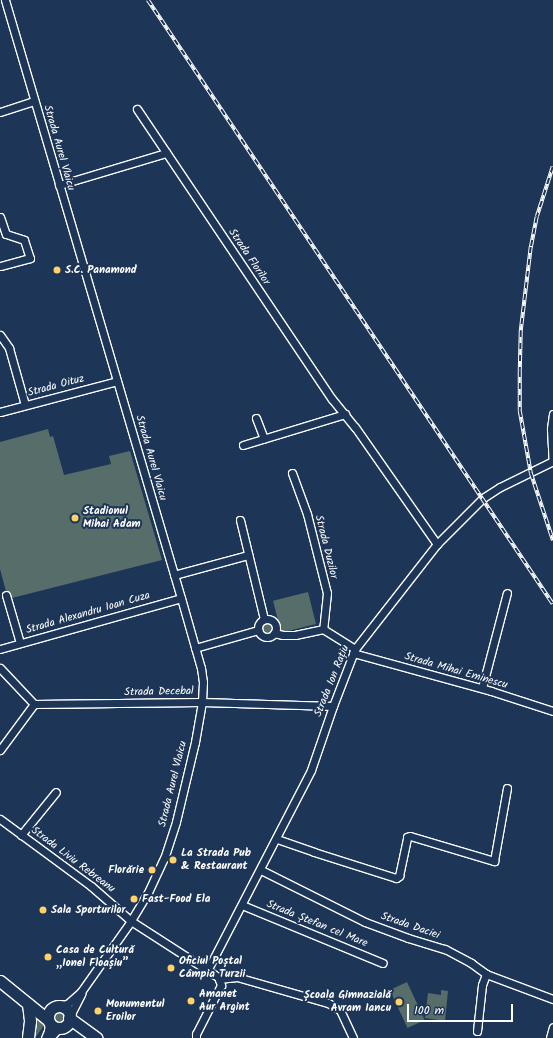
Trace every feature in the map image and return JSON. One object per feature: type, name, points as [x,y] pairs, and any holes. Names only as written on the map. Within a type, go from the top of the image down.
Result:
[{"type":"main road","points":[[0,981],[49,1020],[54,1026],[66,1022],[97,1038]]},
{"type":"main road","points":[[16,993],[46,1006],[58,1006],[67,1010],[66,1022]]},
{"type":"main road","points":[[28,1004],[30,1021],[28,1038]]},
{"type":"main road","points":[[49,1020],[49,1012],[58,1006]]},
{"type":"main road","points":[[66,1022],[86,1038]]},
{"type":"street","name":"Strada Aurel Vlaicu","points":[[5,0],[181,598],[203,682],[202,702],[195,742],[176,822],[164,858],[147,894],[131,921],[81,992]]},
{"type":"street","points":[[0,112],[34,101]]},
{"type":"street","name":"Strada Florilor","points":[[137,110],[332,399],[345,414],[437,544]]},
{"type":"street","points":[[59,185],[166,153]]},
{"type":"street","points":[[0,266],[30,258],[24,240],[6,234],[1,221]]},
{"type":"street","points":[[0,335],[9,348],[25,405]]},
{"type":"street","name":"Strada Oituz","points":[[0,412],[117,381]]},
{"type":"street","points":[[243,445],[345,414]]},
{"type":"street","name":"Strada Ion Rațiu","points":[[208,969],[261,870],[311,770],[354,651],[437,544],[483,498],[500,487],[553,462],[551,429],[553,414]]},
{"type":"street","points":[[256,418],[264,439]]},
{"type":"street","name":"Strada Duzilor","points":[[292,474],[307,514],[327,593],[323,629]]},
{"type":"street","points":[[240,520],[264,619]]},
{"type":"street","points":[[174,575],[248,556]]},
{"type":"street","points":[[482,688],[507,593]]},
{"type":"street","points":[[6,595],[20,643]]},
{"type":"street","name":"Strada Alexandru Ioan Cuza","points":[[0,650],[20,643],[181,598]]},
{"type":"street","points":[[264,619],[270,619],[274,622],[276,628],[274,633],[265,637],[258,630],[258,624],[264,619]]},
{"type":"street","points":[[274,633],[295,635],[323,629]]},
{"type":"street","name":"Strada Mihai Eminescu","points":[[323,629],[354,651],[482,688],[553,711]]},
{"type":"street","points":[[195,648],[258,630]]},
{"type":"street","points":[[0,668],[34,704],[0,750]]},
{"type":"street","name":"Strada Decebal","points":[[34,704],[202,702],[333,706]]},
{"type":"street","points":[[277,839],[396,878],[399,876],[407,837],[410,836],[494,861],[507,788]]},
{"type":"street","points":[[21,835],[56,792]]},
{"type":"street","name":"Strada Liviu Rebreanu","points":[[0,819],[91,886],[131,921],[208,969],[219,979]]},
{"type":"street","name":"Strada Daciei","points":[[261,870],[365,922],[408,938],[445,949],[471,963],[486,974],[553,999]]},
{"type":"street","name":"Strada Ștefan cel Mare","points":[[242,905],[383,963]]},
{"type":"street","points":[[477,1031],[482,984],[486,974]]},
{"type":"street","points":[[196,1038],[196,1034],[221,985],[219,979],[237,977],[328,1003],[340,1010],[353,1038]]},
{"type":"street","points":[[58,1006],[67,1004],[81,992]]},
{"type":"street","points":[[50,1038],[66,1022],[81,992]]},
{"type":"street","points":[[45,1038],[48,1032],[49,1020]]},
{"type":"street","points":[[550,1038],[553,1027]]},
{"type":"green space","name":"Stadionul Mihai Adam","points":[[48,429],[50,437],[53,436],[64,475],[111,464],[109,456],[130,451],[162,560],[8,599],[0,569],[0,442]]},
{"type":"green space","points":[[308,592],[316,624],[281,633],[273,601]]},
{"type":"green space","points":[[267,621],[272,623],[274,628],[272,633],[267,635],[262,633],[260,628],[262,623]]},
{"type":"green space","points":[[407,982],[425,1020],[408,1028],[390,990]]},
{"type":"green space","points":[[441,990],[448,991],[445,1021],[425,1018],[428,993],[441,995]]},
{"type":"green space","points":[[59,1010],[64,1012],[66,1017],[64,1022],[59,1024],[54,1022],[52,1017],[54,1012]]},
{"type":"green space","points":[[33,1017],[45,1024],[35,1038],[30,1038]]},
{"type":"railway","points":[[148,0],[553,604]]},
{"type":"railway","points":[[553,167],[537,217],[531,247],[521,331],[520,371],[520,411],[531,473],[553,540]]},
{"type":"place","name":"S.C. Panamond","points":[[57,270]]},
{"type":"place","name":"Stadionul Mihai Adam","points":[[75,518]]},
{"type":"place","name":"La Strada Pub & Restaurant","points":[[173,860]]},
{"type":"place","name":"Florărie","points":[[152,870]]},
{"type":"place","name":"Fast-Food Ela","points":[[134,899]]},
{"type":"place","name":"Sala Sporturilor","points":[[43,910]]},
{"type":"place","name":"Casa de Cultură „Ionel Floașiu”","points":[[48,957]]},
{"type":"place","name":"Oficiul Poștal Câmpia Turzii","points":[[171,968]]},
{"type":"place","name":"Amanet Aur Argint","points":[[191,1001]]},
{"type":"place","name":"Școala Gimnazială Avram Iancu","points":[[399,1002]]},
{"type":"place","name":"Monumentul Eroilor","points":[[98,1011]]}]
